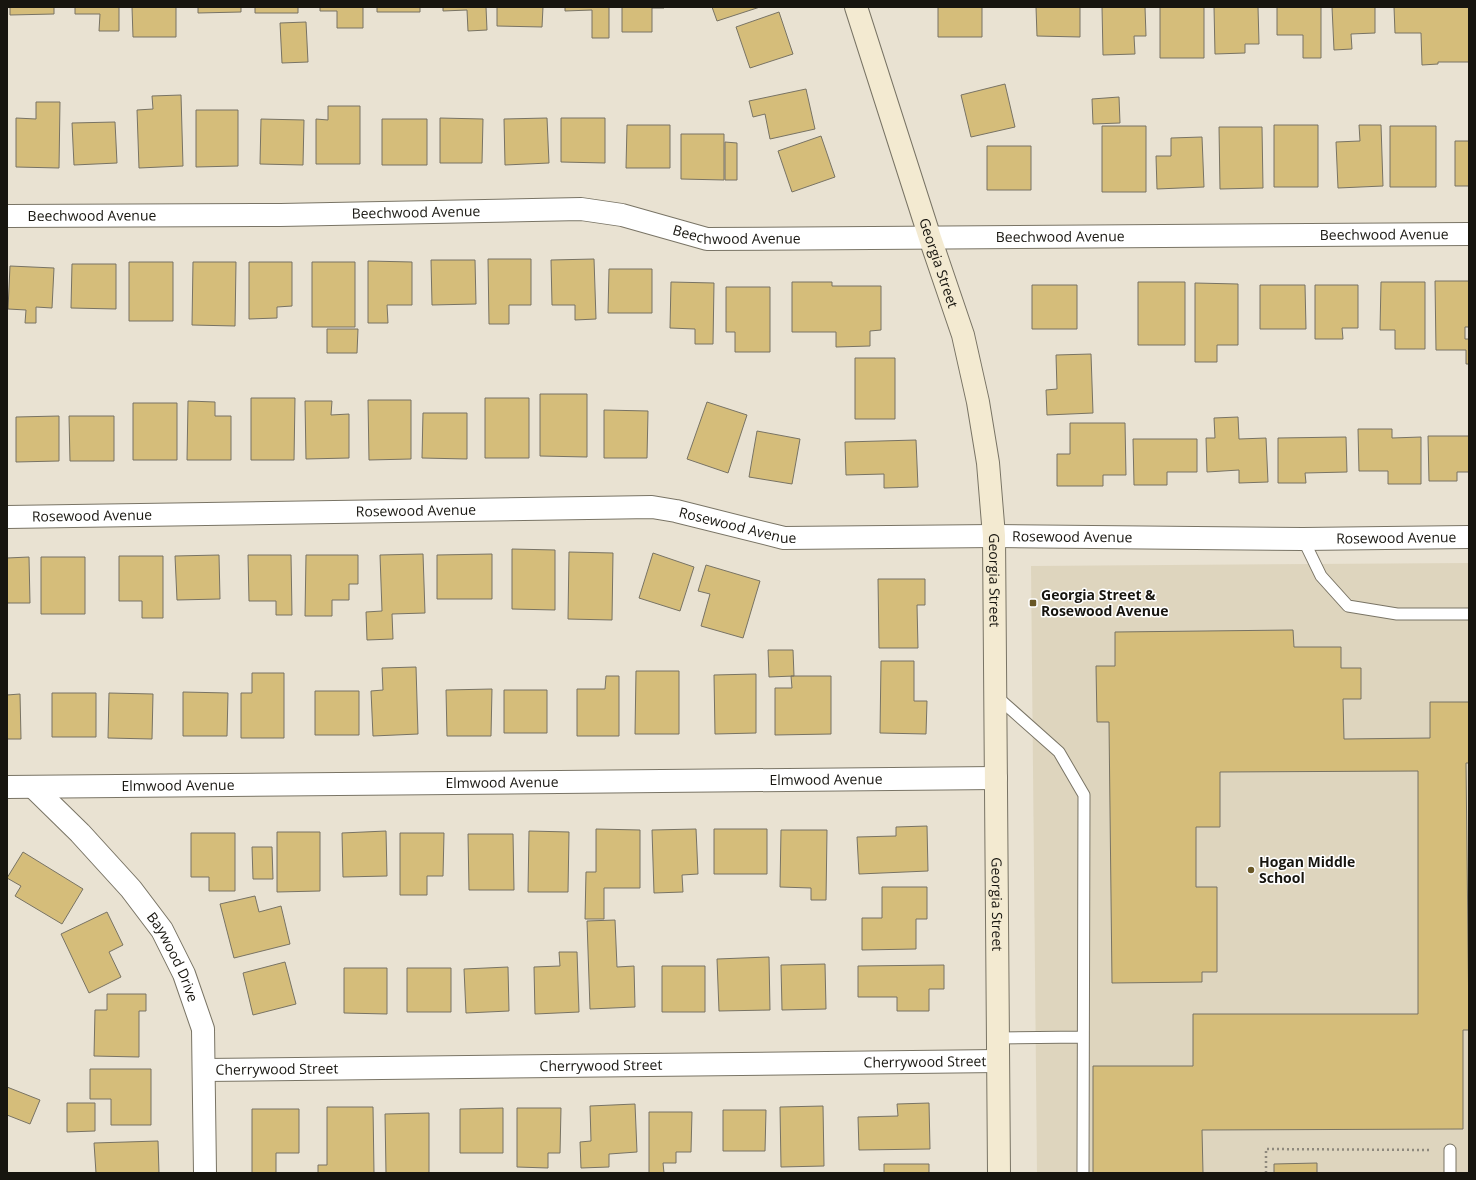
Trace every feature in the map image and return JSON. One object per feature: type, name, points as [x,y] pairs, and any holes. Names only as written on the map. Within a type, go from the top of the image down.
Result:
[{"type":"main road","name":"Georgia Street","points":[[856,7],[930,238],[963,335],[978,402],[988,463],[994,536],[999,1173]]},
{"type":"street","name":"Beechwood Avenue","points":[[7,216],[280,215],[581,208],[622,215],[707,239],[1469,234]]},
{"type":"street","name":"Rosewood Avenue","points":[[7,517],[652,507],[698,516],[784,538],[994,536],[1303,539],[1469,537]]},
{"type":"street","name":"Elmwood Avenue","points":[[7,787],[996,778]]},
{"type":"street","name":"Baywood Drive","points":[[33,787],[80,833],[131,889],[162,930],[184,974],[203,1030],[205,1173]]},
{"type":"street","name":"Cherrywood Street","points":[[204,1070],[998,1061]]},
{"type":"lane","points":[[1303,539],[1321,576],[1348,606],[1398,614],[1469,614]]},
{"type":"lane","points":[[996,696],[1060,752],[1084,794],[1083,1173]]},
{"type":"lane","points":[[998,1038],[1083,1037]]},
{"type":"lane","points":[[1450,1150],[1450,1173]]},
{"type":"path","points":[[1266,1173],[1266,1149],[1450,1150]]},
{"type":"shaded area","name":"Hogan Middle School","points":[[1469,563],[1469,1173],[1037,1173],[1031,566]]},
{"type":"building","points":[[10,7],[54,7],[54,14],[10,15]]},
{"type":"building","points":[[75,7],[119,7],[119,31],[99,31],[100,14],[75,14]]},
{"type":"building","points":[[132,7],[176,7],[176,37],[133,37]]},
{"type":"building","points":[[198,7],[241,7],[241,12],[198,13]]},
{"type":"building","points":[[255,7],[298,7],[298,13],[255,13]]},
{"type":"building","points":[[320,7],[363,7],[363,28],[337,28],[337,11],[320,11]]},
{"type":"building","points":[[377,7],[420,7],[420,12],[377,12]]},
{"type":"building","points":[[443,7],[486,7],[487,30],[468,31],[467,10],[443,11]]},
{"type":"building","points":[[497,7],[543,7],[542,27],[497,26]]},
{"type":"building","points":[[565,7],[609,7],[609,38],[592,38],[592,10],[565,11]]},
{"type":"building","points":[[622,7],[664,8],[652,8],[652,32],[622,32]]},
{"type":"building","points":[[712,7],[760,7],[717,21]]},
{"type":"building","points":[[938,7],[982,7],[982,37],[938,37]]},
{"type":"building","points":[[1036,7],[1080,7],[1080,37],[1037,36]]},
{"type":"building","points":[[1102,7],[1145,7],[1146,36],[1134,36],[1135,54],[1103,55]]},
{"type":"building","points":[[1160,7],[1204,7],[1204,58],[1160,58]]},
{"type":"building","points":[[1214,7],[1258,7],[1259,44],[1245,44],[1245,53],[1215,54]]},
{"type":"building","points":[[1277,7],[1321,7],[1321,58],[1303,58],[1303,35],[1277,35]]},
{"type":"building","points":[[1332,7],[1375,7],[1375,33],[1351,34],[1352,49],[1334,50]]},
{"type":"building","points":[[1394,7],[1469,7],[1469,62],[1438,62],[1438,64],[1422,65],[1421,33],[1395,33]]},
{"type":"building","points":[[779,12],[793,54],[750,68],[736,27]]},
{"type":"building","points":[[306,22],[308,62],[282,63],[280,23]]},
{"type":"building","points":[[1005,84],[1015,127],[971,137],[961,95]]},
{"type":"building","points":[[806,89],[815,129],[770,139],[765,114],[753,117],[749,101]]},
{"type":"building","points":[[181,95],[183,166],[139,168],[137,110],[153,109],[152,96]]},
{"type":"building","points":[[1119,97],[1120,123],[1093,124],[1092,99]]},
{"type":"building","points":[[36,102],[60,102],[59,168],[16,167],[16,118],[36,119]]},
{"type":"building","points":[[328,106],[360,106],[360,164],[316,164],[316,119],[328,120]]},
{"type":"building","points":[[196,110],[238,110],[238,166],[196,167]]},
{"type":"building","points":[[440,118],[483,119],[482,163],[440,163]]},
{"type":"building","points":[[547,118],[549,163],[505,165],[504,119]]},
{"type":"building","points":[[561,118],[605,118],[605,163],[561,162]]},
{"type":"building","points":[[261,119],[304,120],[303,165],[260,164]]},
{"type":"building","points":[[382,119],[427,119],[427,165],[382,165]]},
{"type":"building","points":[[115,122],[117,163],[74,165],[72,123]]},
{"type":"building","points":[[627,125],[670,125],[670,168],[626,168]]},
{"type":"building","points":[[1274,125],[1318,125],[1318,187],[1274,187]]},
{"type":"building","points":[[1359,125],[1381,125],[1383,186],[1338,188],[1336,142],[1360,141]]},
{"type":"building","points":[[1102,126],[1146,126],[1146,192],[1102,192]]},
{"type":"building","points":[[1390,126],[1436,126],[1436,187],[1390,187]]},
{"type":"building","points":[[1219,127],[1262,127],[1263,188],[1220,189]]},
{"type":"building","points":[[681,134],[724,134],[724,180],[681,179]]},
{"type":"building","points":[[821,136],[835,177],[792,192],[778,151]]},
{"type":"building","points":[[1202,137],[1204,187],[1157,189],[1156,156],[1171,156],[1171,138]]},
{"type":"building","points":[[1455,141],[1469,141],[1469,186],[1455,186]]},
{"type":"building","points":[[725,142],[737,143],[737,180],[725,180]]},
{"type":"building","points":[[987,146],[1031,146],[1031,190],[987,190]]},
{"type":"building","points":[[488,259],[531,259],[531,305],[509,305],[509,324],[489,324]]},
{"type":"building","points":[[594,259],[596,319],[575,320],[575,305],[552,305],[551,260]]},
{"type":"building","points":[[431,260],[475,260],[476,304],[432,305]]},
{"type":"building","points":[[368,261],[412,262],[412,305],[387,305],[388,323],[368,323]]},
{"type":"building","points":[[129,262],[173,262],[173,321],[129,321]]},
{"type":"building","points":[[193,262],[236,262],[235,326],[192,325]]},
{"type":"building","points":[[249,262],[292,262],[292,306],[277,307],[277,318],[249,319]]},
{"type":"building","points":[[312,262],[355,262],[355,327],[312,327]]},
{"type":"building","points":[[72,264],[116,264],[116,309],[71,308]]},
{"type":"building","points":[[10,266],[54,268],[52,308],[36,307],[36,323],[25,323],[26,310],[8,309]]},
{"type":"building","points":[[609,269],[652,269],[652,313],[608,313]]},
{"type":"building","points":[[1435,281],[1469,281],[1469,327],[1465,327],[1465,339],[1469,339],[1469,364],[1466,364],[1466,350],[1436,350]]},
{"type":"building","points":[[671,282],[714,283],[713,344],[695,344],[695,329],[670,328]]},
{"type":"building","points":[[792,282],[832,282],[832,286],[881,286],[881,330],[870,331],[870,346],[836,347],[836,332],[792,332]]},
{"type":"building","points":[[1138,282],[1185,282],[1185,345],[1138,345]]},
{"type":"building","points":[[1381,282],[1425,282],[1425,349],[1395,349],[1395,330],[1380,330]]},
{"type":"building","points":[[1195,283],[1238,284],[1238,345],[1217,345],[1217,362],[1195,362]]},
{"type":"building","points":[[1032,285],[1077,285],[1077,329],[1032,329]]},
{"type":"building","points":[[1260,285],[1305,285],[1306,329],[1260,329]]},
{"type":"building","points":[[1315,285],[1358,285],[1358,328],[1342,328],[1343,339],[1315,339]]},
{"type":"building","points":[[726,287],[770,287],[770,352],[735,352],[735,332],[726,332]]},
{"type":"building","points":[[327,329],[358,329],[357,353],[327,353]]},
{"type":"building","points":[[1091,354],[1093,413],[1047,415],[1046,390],[1057,389],[1056,355]]},
{"type":"building","points":[[855,358],[895,358],[895,419],[855,419]]},
{"type":"building","points":[[540,394],[587,394],[587,457],[540,456]]},
{"type":"building","points":[[251,398],[295,398],[294,460],[251,460]]},
{"type":"building","points":[[485,398],[529,398],[529,458],[485,458]]},
{"type":"building","points":[[368,400],[411,400],[411,459],[369,460]]},
{"type":"building","points":[[188,401],[215,402],[215,416],[231,416],[231,460],[187,460]]},
{"type":"building","points":[[305,401],[332,401],[331,415],[349,414],[349,458],[306,459]]},
{"type":"building","points":[[707,402],[747,415],[728,473],[687,459]]},
{"type":"building","points":[[133,403],[177,403],[177,460],[133,460]]},
{"type":"building","points":[[604,410],[648,411],[647,458],[604,458]]},
{"type":"building","points":[[423,413],[467,413],[467,459],[422,458]]},
{"type":"building","points":[[59,416],[59,461],[16,462],[16,417]]},
{"type":"building","points":[[69,416],[114,416],[114,461],[70,461]]},
{"type":"building","points":[[1238,417],[1239,439],[1266,438],[1268,482],[1239,483],[1239,470],[1207,472],[1206,438],[1215,438],[1214,418]]},
{"type":"building","points":[[1070,423],[1125,423],[1126,475],[1103,475],[1103,486],[1057,486],[1057,454],[1070,454]]},
{"type":"building","points":[[1358,429],[1392,429],[1392,438],[1421,437],[1421,484],[1388,484],[1388,471],[1359,471]]},
{"type":"building","points":[[757,431],[800,439],[792,484],[749,477]]},
{"type":"building","points":[[1428,436],[1469,436],[1469,472],[1457,472],[1457,481],[1429,481]]},
{"type":"building","points":[[1346,437],[1347,472],[1305,473],[1306,483],[1278,483],[1278,438]]},
{"type":"building","points":[[1133,439],[1197,439],[1197,472],[1167,472],[1167,485],[1134,485]]},
{"type":"building","points":[[916,440],[918,487],[884,488],[884,474],[846,475],[845,442]]},
{"type":"building","points":[[512,549],[555,550],[555,610],[512,609]]},
{"type":"building","points":[[569,552],[613,553],[612,620],[568,619]]},
{"type":"building","points":[[653,553],[694,567],[680,611],[639,598]]},
{"type":"building","points":[[423,554],[425,613],[392,614],[393,639],[367,640],[366,612],[382,611],[380,555]]},
{"type":"building","points":[[492,554],[492,599],[437,599],[437,555]]},
{"type":"building","points":[[219,555],[220,599],[177,600],[175,556]]},
{"type":"building","points":[[248,555],[291,555],[292,615],[276,615],[276,601],[249,601]]},
{"type":"building","points":[[306,555],[358,555],[358,584],[349,584],[349,600],[332,600],[332,616],[305,616]]},
{"type":"building","points":[[119,556],[163,556],[163,618],[142,618],[142,601],[119,601]]},
{"type":"building","points":[[29,557],[30,603],[7,603],[7,558]]},
{"type":"building","points":[[41,557],[85,557],[85,614],[41,614]]},
{"type":"building","points":[[706,565],[760,581],[743,638],[701,626],[710,594],[698,591]]},
{"type":"building","points":[[878,579],[925,579],[925,605],[917,605],[918,648],[879,648]]},
{"type":"building","points":[[1293,630],[1294,647],[1341,647],[1341,668],[1361,668],[1361,699],[1343,699],[1344,739],[1430,738],[1430,702],[1469,702],[1469,763],[1466,763],[1469,1030],[1463,1030],[1463,1129],[1202,1130],[1203,1173],[1093,1173],[1093,1066],[1193,1066],[1193,1014],[1418,1014],[1418,771],[1220,772],[1220,827],[1196,827],[1196,887],[1217,887],[1217,972],[1202,972],[1202,982],[1112,983],[1109,722],[1097,722],[1096,666],[1115,666],[1115,632]]},
{"type":"building","points":[[768,650],[793,650],[794,676],[769,677]]},
{"type":"building","points":[[881,661],[914,661],[914,701],[927,701],[926,734],[880,733]]},
{"type":"building","points":[[416,667],[418,734],[373,736],[371,691],[383,690],[382,668]]},
{"type":"building","points":[[636,671],[679,671],[679,734],[635,734]]},
{"type":"building","points":[[252,673],[284,673],[284,738],[241,738],[241,693],[252,693]]},
{"type":"building","points":[[756,674],[756,733],[715,734],[714,675]]},
{"type":"building","points":[[606,676],[619,676],[619,736],[577,736],[577,689],[605,689]]},
{"type":"building","points":[[791,676],[831,676],[831,734],[775,735],[775,688],[792,688]]},
{"type":"building","points":[[492,689],[491,736],[447,736],[446,690]]},
{"type":"building","points":[[504,690],[547,690],[547,733],[504,733]]},
{"type":"building","points":[[315,691],[359,691],[359,735],[315,735]]},
{"type":"building","points":[[183,692],[228,693],[227,736],[183,736]]},
{"type":"building","points":[[52,693],[96,693],[96,737],[52,737]]},
{"type":"building","points":[[109,693],[153,694],[152,739],[108,738]]},
{"type":"building","points":[[20,694],[21,739],[7,739],[7,695]]},
{"type":"building","points":[[927,826],[928,871],[859,874],[857,837],[896,836],[896,827]]},
{"type":"building","points":[[596,829],[640,830],[640,888],[604,888],[604,919],[585,919],[586,872],[596,872]]},
{"type":"building","points":[[696,829],[698,874],[682,875],[683,892],[654,893],[652,830]]},
{"type":"building","points":[[714,829],[767,829],[767,874],[714,874]]},
{"type":"building","points":[[781,830],[827,830],[826,900],[811,900],[811,888],[780,887]]},
{"type":"building","points":[[386,831],[387,876],[343,877],[342,833]]},
{"type":"building","points":[[529,831],[569,832],[568,892],[528,892]]},
{"type":"building","points":[[277,832],[320,832],[320,891],[277,892]]},
{"type":"building","points":[[191,833],[235,833],[235,891],[209,891],[209,877],[191,877]]},
{"type":"building","points":[[400,833],[444,833],[443,876],[427,876],[427,895],[400,895]]},
{"type":"building","points":[[468,834],[513,834],[514,890],[469,890]]},
{"type":"building","points":[[252,847],[272,847],[273,879],[253,879]]},
{"type":"building","points":[[23,852],[83,889],[62,924],[15,896],[21,886],[7,878]]},
{"type":"building","points":[[882,887],[927,887],[927,919],[916,919],[916,949],[862,950],[862,918],[882,918]]},
{"type":"building","points":[[255,896],[259,912],[281,906],[290,944],[234,958],[220,904]]},
{"type":"building","points":[[107,912],[123,945],[109,952],[121,977],[89,993],[61,934]]},
{"type":"building","points":[[615,920],[617,967],[634,966],[635,1007],[590,1009],[587,921]]},
{"type":"building","points":[[559,952],[577,952],[579,1012],[535,1014],[534,967],[560,966]]},
{"type":"building","points":[[769,957],[770,1010],[719,1011],[717,959]]},
{"type":"building","points":[[285,962],[296,1004],[253,1015],[243,973]]},
{"type":"building","points":[[825,964],[826,1009],[782,1010],[781,965]]},
{"type":"building","points":[[944,965],[944,989],[929,989],[929,1011],[897,1011],[897,997],[858,997],[858,966]]},
{"type":"building","points":[[662,966],[705,966],[705,1012],[662,1012]]},
{"type":"building","points":[[508,967],[509,1011],[466,1013],[464,969]]},
{"type":"building","points":[[344,968],[387,968],[387,1014],[344,1013]]},
{"type":"building","points":[[407,968],[451,968],[451,1012],[407,1012]]},
{"type":"building","points":[[107,994],[146,994],[146,1011],[139,1011],[139,1057],[94,1056],[95,1010],[107,1010]]},
{"type":"building","points":[[90,1069],[151,1069],[151,1125],[111,1125],[111,1099],[90,1099]]},
{"type":"building","points":[[7,1087],[40,1100],[30,1124],[7,1115]]},
{"type":"building","points":[[67,1103],[95,1103],[95,1131],[67,1132]]},
{"type":"building","points":[[929,1103],[930,1149],[859,1150],[858,1117],[898,1116],[897,1104]]},
{"type":"building","points":[[635,1104],[637,1152],[609,1154],[609,1167],[581,1168],[580,1142],[591,1141],[590,1106]]},
{"type":"building","points":[[823,1106],[824,1166],[781,1167],[780,1107]]},
{"type":"building","points":[[327,1107],[373,1107],[374,1173],[318,1173],[318,1165],[327,1165]]},
{"type":"building","points":[[503,1108],[503,1153],[460,1153],[460,1109]]},
{"type":"building","points":[[517,1108],[561,1108],[560,1153],[548,1153],[548,1168],[517,1167]]},
{"type":"building","points":[[252,1109],[299,1109],[299,1153],[276,1153],[276,1173],[252,1173]]},
{"type":"building","points":[[723,1110],[766,1110],[765,1151],[723,1151]]},
{"type":"building","points":[[649,1112],[692,1112],[691,1152],[676,1152],[676,1163],[663,1163],[664,1173],[649,1173]]},
{"type":"building","points":[[429,1113],[429,1173],[386,1173],[385,1114]]},
{"type":"building","points":[[158,1141],[159,1173],[96,1173],[94,1143]]},
{"type":"building","points":[[1317,1163],[1317,1173],[1274,1173],[1274,1164]]},
{"type":"building","points":[[884,1164],[929,1164],[929,1173],[884,1173]]},
{"type":"place","name":"Georgia Street & Rosewood Avenue","points":[[1033,603]]},
{"type":"place","name":"Hogan Middle School","points":[[1251,870]]}]
